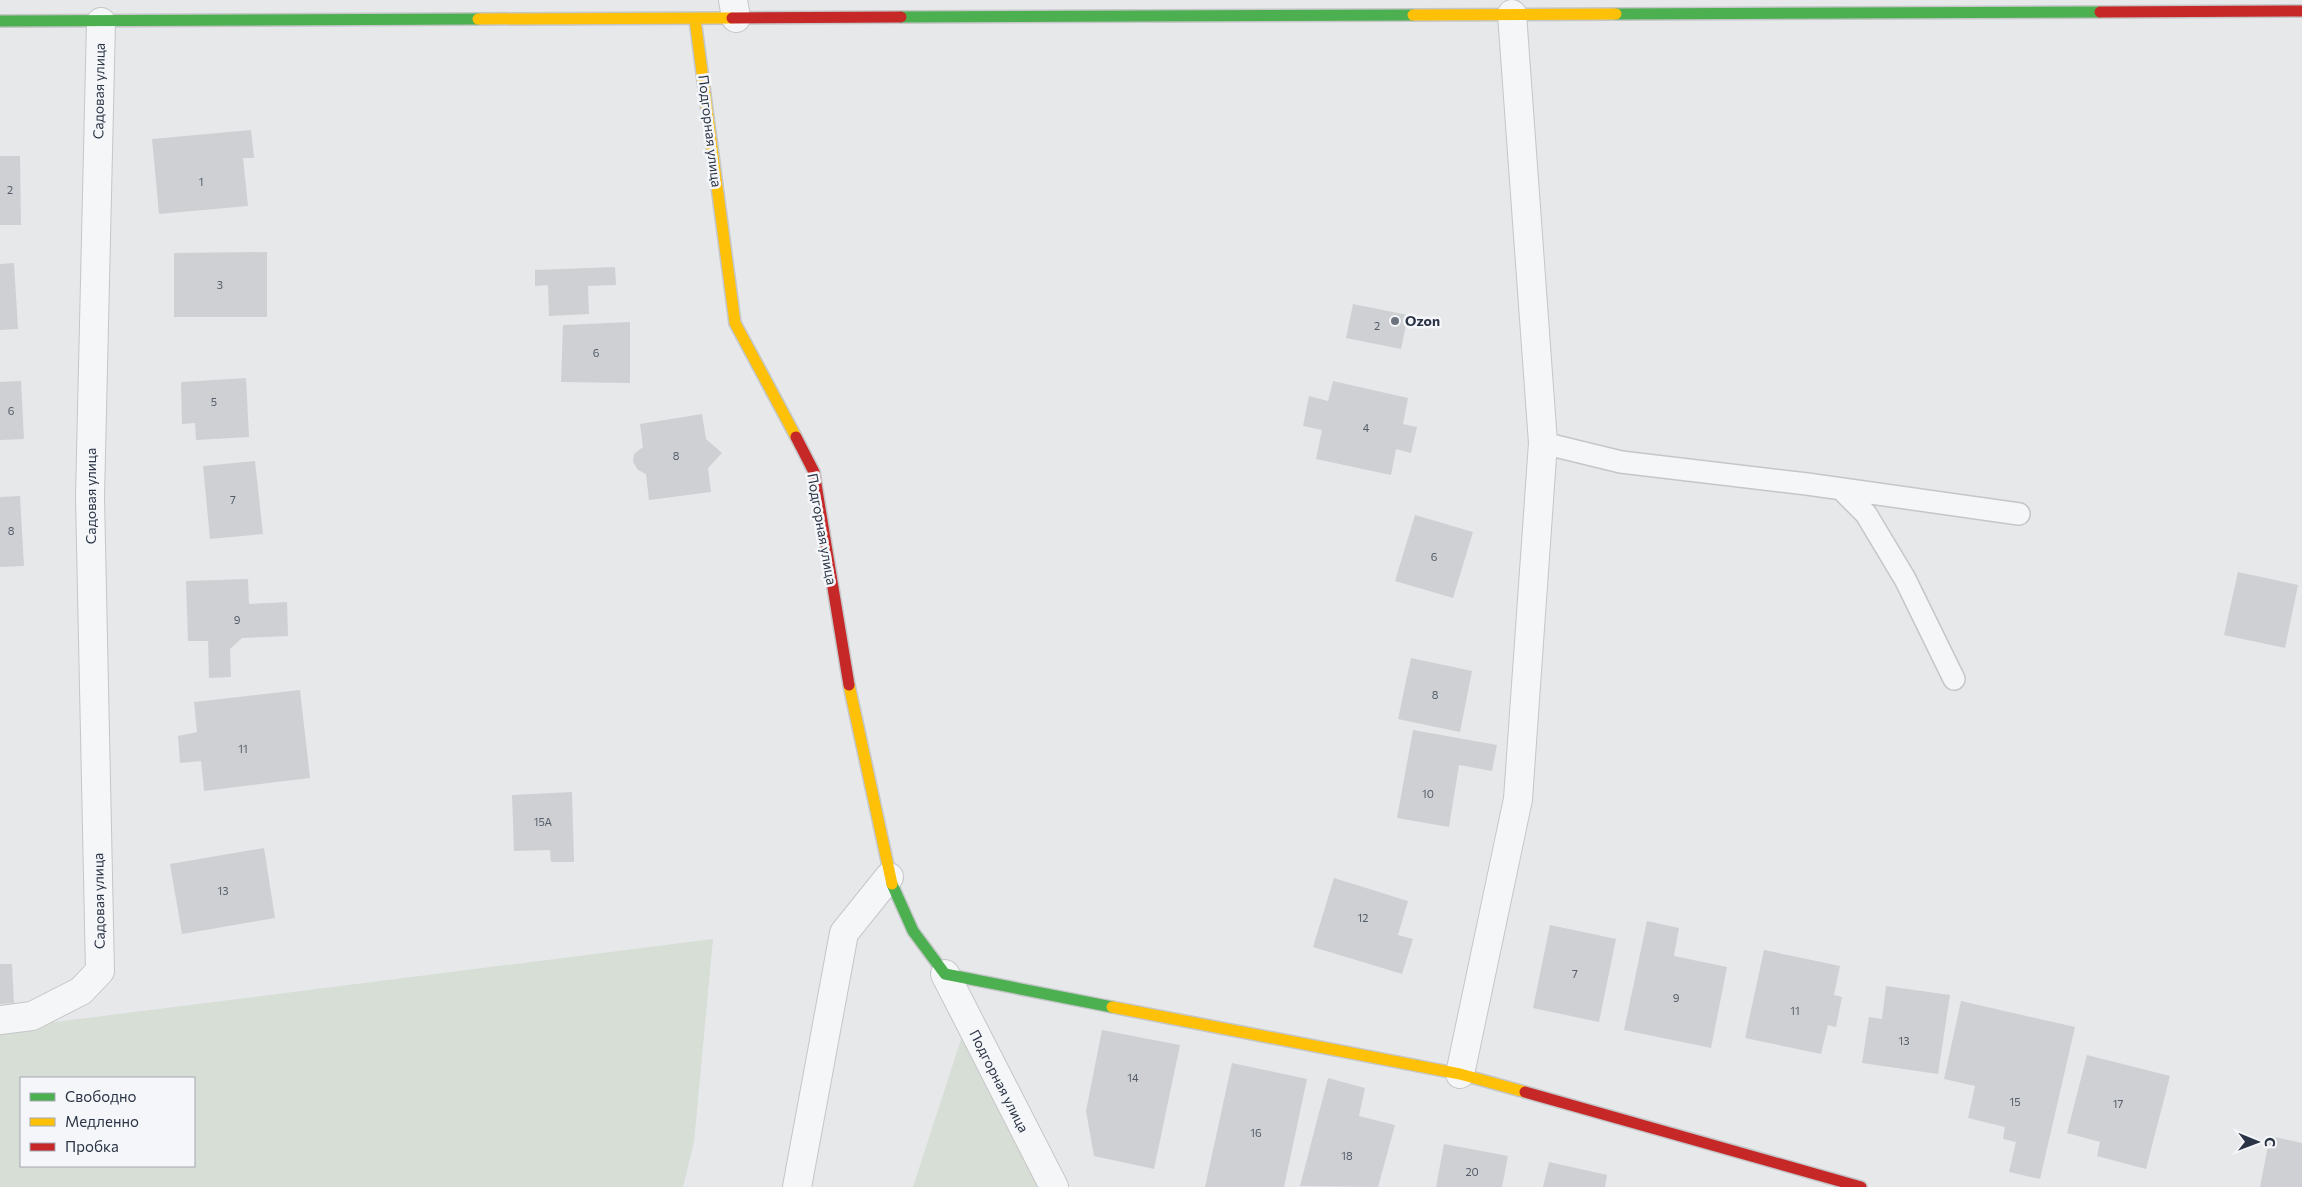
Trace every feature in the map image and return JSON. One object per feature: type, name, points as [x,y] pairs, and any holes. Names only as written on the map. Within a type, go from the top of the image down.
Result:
[{"type":"street","points":[[0,21],[695,19],[735,9],[1374,7],[1512,14],[2302,11]]},
{"type":"street","points":[[1460,1074],[1518,799],[1543,443],[1512,14]]},
{"type":"street","name":"Подгорная улица","points":[[695,19],[735,323],[814,472],[850,693],[889,877],[913,931],[945,974],[1054,1187]]},
{"type":"street","name":"Садовая улица","points":[[0,1020],[32,1016],[81,991],[100,971],[90,496],[101,22]]},
{"type":"street","points":[[797,1187],[844,933],[889,877]]},
{"type":"street","points":[[945,974],[1460,1074],[1861,1187]]},
{"type":"lane","points":[[1543,443],[1621,462],[1841,488],[2019,514]]},
{"type":"lane","points":[[1841,488],[1866,514],[1905,579],[1954,679]]},
{"type":"shaded area","points":[[713,939],[694,1142],[683,1187],[0,1187],[0,1029]]},
{"type":"shaded area","points":[[965,1027],[1048,1187],[913,1187]]},
{"type":"building","points":[[251,130],[254,158],[243,158],[248,206],[159,214],[152,139]]},
{"type":"building","points":[[0,156],[20,156],[21,225],[0,225]]},
{"type":"building","points":[[267,252],[267,317],[174,317],[174,253]]},
{"type":"building","points":[[14,263],[18,329],[0,330],[0,264]]},
{"type":"building","points":[[615,267],[616,285],[588,286],[589,314],[549,316],[548,285],[535,286],[535,270]]},
{"type":"building","points":[[1353,304],[1408,315],[1401,349],[1346,338]]},
{"type":"building","points":[[630,322],[630,383],[561,382],[563,325]]},
{"type":"building","points":[[246,378],[249,437],[196,440],[195,423],[182,424],[181,382]]},
{"type":"building","points":[[21,381],[24,439],[0,440],[0,382]]},
{"type":"building","points":[[1333,381],[1408,398],[1403,424],[1417,427],[1411,453],[1396,449],[1391,475],[1316,459],[1322,430],[1303,426],[1309,396],[1328,401]]},
{"type":"building","points":[[702,414],[706,439],[722,453],[708,468],[711,492],[649,500],[646,474],[638,470],[633,462],[634,454],[643,447],[640,424]]},
{"type":"building","points":[[255,461],[263,534],[210,539],[203,466]]},
{"type":"building","points":[[20,496],[24,566],[0,567],[0,497]]},
{"type":"building","points":[[1415,515],[1473,532],[1453,598],[1395,581]]},
{"type":"building","points":[[2238,572],[2298,585],[2285,648],[2224,635]]},
{"type":"building","points":[[248,579],[249,604],[287,602],[288,636],[242,638],[230,649],[231,677],[209,678],[208,641],[188,641],[186,581]]},
{"type":"building","points":[[1411,658],[1472,671],[1460,732],[1398,719]]},
{"type":"building","points":[[300,690],[310,778],[204,791],[201,761],[180,763],[178,736],[197,732],[194,702]]},
{"type":"building","points":[[1413,730],[1497,745],[1492,771],[1459,765],[1449,827],[1397,818]]},
{"type":"building","points":[[572,792],[574,862],[551,862],[550,850],[514,851],[512,795]]},
{"type":"building","points":[[264,848],[275,918],[182,934],[170,864]]},
{"type":"building","points":[[1334,878],[1408,901],[1398,935],[1413,939],[1402,974],[1313,947]]},
{"type":"building","points":[[1647,921],[1679,928],[1674,956],[1727,967],[1711,1048],[1624,1030]]},
{"type":"building","points":[[1550,925],[1616,939],[1599,1022],[1533,1008]]},
{"type":"building","points":[[1764,950],[1840,966],[1834,995],[1842,997],[1836,1027],[1828,1025],[1821,1054],[1745,1038]]},
{"type":"building","points":[[0,964],[12,964],[14,1003],[0,1004]]},
{"type":"building","points":[[1886,986],[1950,995],[1938,1074],[1862,1063],[1869,1017],[1882,1019]]},
{"type":"building","points":[[1961,1001],[2075,1027],[2040,1179],[2009,1172],[2016,1142],[2003,1139],[2005,1127],[1968,1118],[1975,1086],[1944,1079]]},
{"type":"building","points":[[1102,1030],[1180,1045],[1154,1169],[1094,1156],[1086,1111]]},
{"type":"building","points":[[2087,1055],[2170,1076],[2146,1169],[2097,1156],[2100,1142],[2067,1133]]},
{"type":"building","points":[[1232,1063],[1307,1079],[1284,1187],[1205,1187]]},
{"type":"building","points":[[1328,1078],[1365,1088],[1359,1116],[1395,1125],[1378,1187],[1300,1186]]},
{"type":"building","points":[[2270,1136],[2302,1143],[2302,1187],[2260,1187]]},
{"type":"building","points":[[1444,1144],[1508,1156],[1502,1187],[1436,1187]]},
{"type":"building","points":[[1549,1162],[1607,1175],[1605,1187],[1543,1187]]},
{"type":"traffic: fast","points":[[1616,14],[2100,12]]},
{"type":"traffic: fast","points":[[901,17],[1413,15]]},
{"type":"traffic: fast","points":[[0,21],[478,19]]},
{"type":"traffic: fast","points":[[892,884],[913,931],[945,974],[1112,1007]]},
{"type":"traffic: slow","points":[[1413,15],[1616,14]]},
{"type":"traffic: slow","points":[[478,19],[732,18]]},
{"type":"traffic: slow","points":[[695,19],[735,323],[796,437]]},
{"type":"traffic: slow","points":[[849,685],[892,884]]},
{"type":"traffic: slow","points":[[1112,1007],[1460,1074],[1525,1092]]},
{"type":"traffic: jam","points":[[2100,12],[2302,11]]},
{"type":"traffic: jam","points":[[732,18],[901,17]]},
{"type":"traffic: jam","points":[[796,437],[814,472],[849,685]]},
{"type":"traffic: jam","points":[[1525,1092],[1861,1187]]},
{"type":"place","name":"Ozon","points":[[1395,321]]}]
